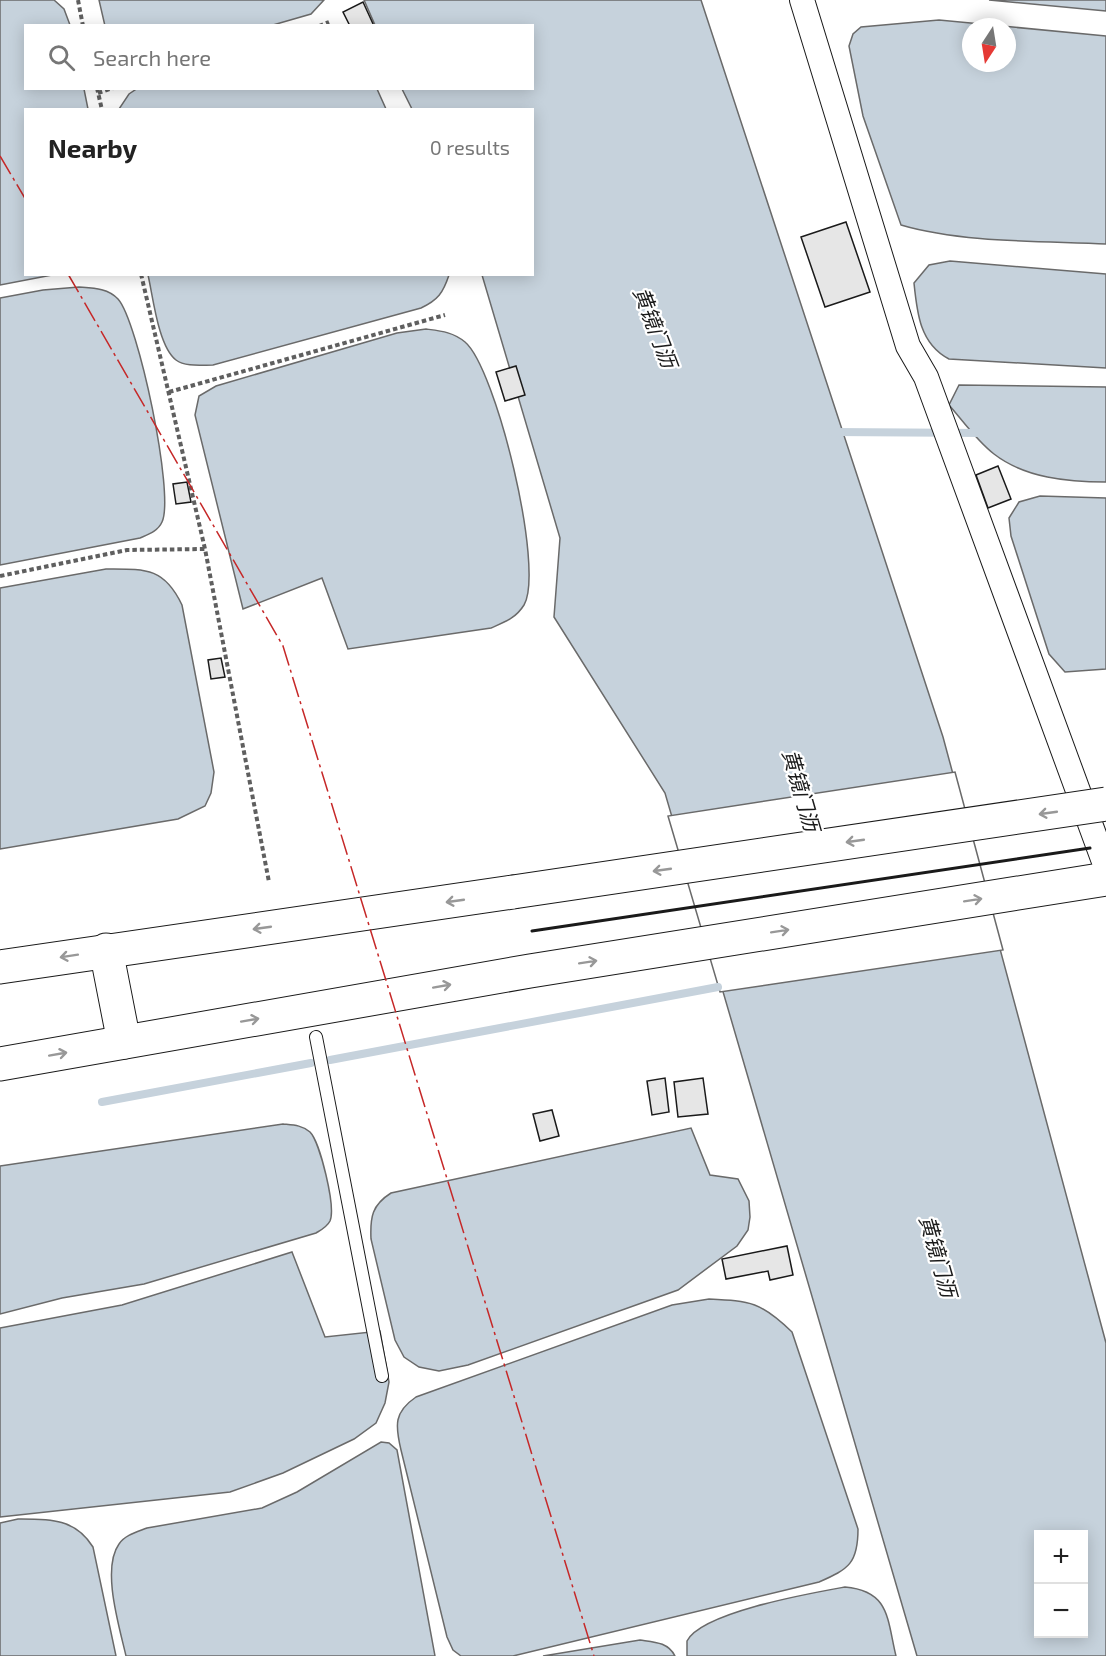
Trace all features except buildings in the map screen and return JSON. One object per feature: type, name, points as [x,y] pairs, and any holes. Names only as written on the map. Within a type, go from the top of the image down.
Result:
[{"type":"highway","points":[[0,967],[1106,804]]},
{"type":"highway","points":[[0,1064],[530,971],[1106,879]]},
{"type":"highway","points":[[106,950],[124,1042]]},
{"type":"street","points":[[802,0],[908,346],[926,377],[1106,867]]},
{"type":"lane","points":[[316,1037],[382,1376]]},
{"type":"path","points":[[78,0],[83,24]]},
{"type":"path","points":[[324,24],[329,22]]},
{"type":"path","points":[[97,91],[101,108]]},
{"type":"path","points":[[141,276],[206,549],[269,882]]},
{"type":"path","points":[[169,392],[445,315]]},
{"type":"path","points":[[0,576],[127,550],[206,549]]},
{"type":"water","points":[[0,0],[54,0],[64,9],[70,24],[24,24],[24,90],[84,90],[88,108],[24,108],[24,276],[47,276],[0,285]]},
{"type":"water","points":[[99,0],[324,0],[311,14],[276,24],[105,24]]},
{"type":"water","name":"黄镜门沥","points":[[364,0],[701,0],[943,737],[1106,1343],[1106,1656],[917,1656],[665,793],[554,617],[560,538],[482,276],[534,276],[534,108],[412,108],[402,90],[534,90],[534,24],[375,24]]},
{"type":"water","points":[[989,0],[1106,0],[1106,11]]},
{"type":"water","points":[[939,20],[962,22],[962,72],[1016,72],[1016,27],[1106,36],[1106,244],[976,238],[925,231],[901,225],[863,116],[849,46],[853,34],[861,27]]},
{"type":"water","points":[[135,90],[377,90],[386,108],[120,108],[129,94]]},
{"type":"water","points":[[950,261],[1106,274],[1106,368],[949,359],[939,353],[922,327],[914,283],[929,265]]},
{"type":"water","points":[[148,276],[449,276],[439,295],[421,308],[213,365],[188,365],[176,360],[165,344],[154,307]]},
{"type":"water","points":[[79,287],[100,289],[114,295],[126,314],[135,339],[159,445],[165,506],[162,522],[156,530],[140,538],[0,565],[0,298],[43,290]]},
{"type":"water","points":[[426,329],[451,334],[465,342],[477,359],[490,389],[503,427],[523,513],[529,584],[524,605],[514,616],[491,628],[348,649],[322,578],[243,609],[195,415],[199,396],[216,386],[397,333]]},
{"type":"water","points":[[959,385],[1106,387],[1106,482],[1047,477],[1019,469],[1006,462],[970,431],[949,405]]},
{"type":"water","points":[[1040,496],[1106,498],[1106,669],[1065,672],[1049,654],[1011,536],[1009,518],[1019,502]]},
{"type":"water","points":[[106,569],[132,569],[152,573],[168,583],[182,605],[214,772],[211,793],[205,806],[178,819],[0,849],[0,588]]},
{"type":"water","points":[[283,1124],[297,1126],[310,1132],[318,1148],[331,1203],[330,1221],[322,1229],[316,1233],[144,1284],[62,1298],[0,1314],[0,1166]]},
{"type":"water","points":[[691,1128],[710,1175],[738,1179],[749,1201],[748,1230],[737,1246],[678,1290],[468,1365],[439,1371],[419,1367],[404,1357],[395,1340],[371,1239],[371,1224],[376,1207],[391,1193]]},
{"type":"water","points":[[292,1252],[325,1337],[380,1331],[389,1382],[385,1403],[376,1423],[354,1439],[283,1473],[230,1492],[0,1517],[0,1328],[122,1305]]},
{"type":"water","points":[[709,1299],[746,1302],[755,1305],[772,1314],[792,1332],[858,1529],[856,1550],[850,1563],[838,1573],[819,1582],[513,1656],[461,1656],[453,1650],[447,1637],[401,1450],[397,1426],[404,1408],[416,1397],[672,1305]]},
{"type":"water","points":[[381,1442],[389,1443],[397,1450],[435,1656],[126,1656],[116,1615],[112,1583],[114,1555],[124,1538],[147,1528],[262,1508],[297,1492]]},
{"type":"water","points":[[18,1519],[60,1522],[70,1525],[86,1537],[93,1547],[116,1656],[0,1656],[0,1523]]},
{"type":"water","points":[[845,1587],[871,1594],[879,1601],[888,1619],[896,1656],[687,1656],[687,1641],[697,1631],[713,1621],[759,1605]]},
{"type":"water","points":[[640,1640],[665,1645],[675,1656],[543,1656]]},
{"type":"pier","points":[[955,772],[1003,950],[720,992],[668,816]]},
{"type":"waterway","points":[[832,432],[984,433]]},
{"type":"waterway","points":[[330,1060],[718,987]]},
{"type":"waterway","points":[[102,1102],[311,1063]]},
{"type":"wall","points":[[532,931],[1090,848]]},
{"type":"power","points":[[0,156],[24,197]]},
{"type":"power","points":[[69,276],[283,646],[594,1656]]}]
